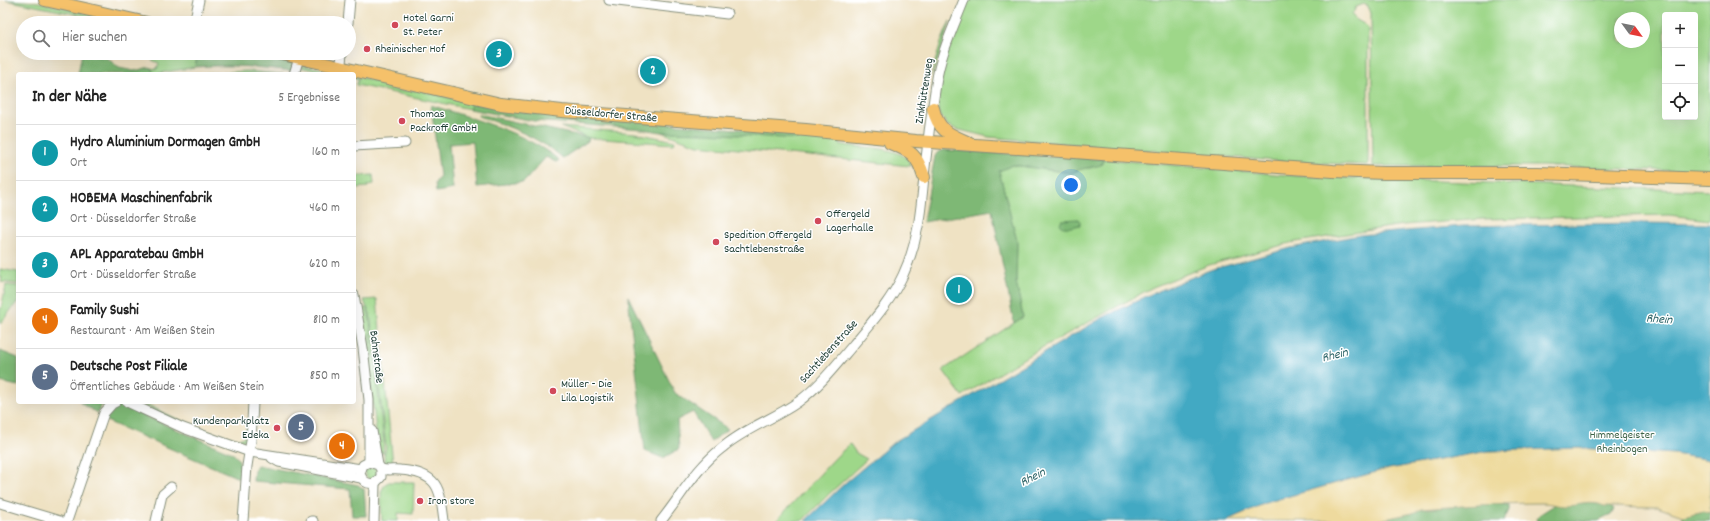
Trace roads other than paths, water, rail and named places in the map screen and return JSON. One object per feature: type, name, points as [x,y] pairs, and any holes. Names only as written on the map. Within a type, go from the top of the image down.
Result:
[{"type":"main road","points":[[45,0],[116,16]]},
{"type":"main road","name":"Düsseldorfer Straße","points":[[306,60],[340,70]]},
{"type":"main road","name":"Düsseldorfer Straße","points":[[356,73],[526,108],[806,130],[876,138],[976,146],[1061,150],[1348,172],[1556,174],[1710,179]]},
{"type":"main road","points":[[933,108],[938,124],[943,130],[976,146]]},
{"type":"main road","points":[[876,138],[912,153],[919,162],[924,177]]},
{"type":"street","points":[[196,16],[199,0]]},
{"type":"street","points":[[349,16],[350,0]]},
{"type":"street","points":[[609,0],[688,5],[727,14]]},
{"type":"street","name":"Zinkhüttenweg","points":[[929,142],[936,84],[943,55],[964,0]]},
{"type":"street","points":[[295,72],[298,60]]},
{"type":"street","points":[[340,70],[341,60]]},
{"type":"street","name":"Sachtlebenstraße","points":[[661,521],[687,484],[711,457],[738,436],[786,410],[812,391],[834,368],[884,307],[902,276],[916,242],[921,216],[924,177],[929,142]]},
{"type":"street","points":[[356,146],[405,143]]},
{"type":"street","name":"Bahnstraße","points":[[356,307],[363,348],[370,423],[372,473],[370,500],[374,517]]},
{"type":"street","points":[[67,521],[104,413],[112,404]]},
{"type":"street","points":[[131,404],[183,428],[250,452],[372,473],[410,472],[425,475],[437,486],[441,498],[444,521]]},
{"type":"street","points":[[243,521],[253,404]]},
{"type":"street","points":[[156,521],[162,494],[171,487]]},
{"type":"street","points":[[0,503],[60,521]]},
{"type":"water","name":"Rhein","points":[[1643,223],[1710,224],[1710,460],[1675,454],[1579,448],[1488,451],[1383,470],[1268,502],[1225,521],[805,521],[845,483],[894,442],[1100,319],[1151,294],[1210,270],[1291,248],[1360,235],[1463,226]]},
{"type":"place","name":"Hotel Garni St. Peter","points":[[395,25]]},
{"type":"place","name":"Rheinischer Hof","points":[[367,49]]},
{"type":"place","name":"APL Apparatebau GmbH","points":[[499,54]]},
{"type":"place","name":"HOBEMA Maschinenfabrik","points":[[653,71]]},
{"type":"place","name":"Thomas Packroff GmbH","points":[[402,121]]},
{"type":"place","name":"Offergeld Lagerhalle","points":[[818,221]]},
{"type":"place","name":"Spedition Offergeld Sachtlebenstraße","points":[[716,242]]},
{"type":"place","name":"Hydro Aluminium Dormagen GmbH","points":[[959,290]]},
{"type":"place","name":"Müller - Die Lila Logistik","points":[[553,391]]},
{"type":"place","name":"Deutsche Post Filiale","points":[[301,427]]},
{"type":"place","name":"Kundenparkplatz Edeka","points":[[277,428]]},
{"type":"place","name":"Family Sushi","points":[[342,446]]},
{"type":"place","name":"Iron store","points":[[420,501]]},
{"type":"park label","name":"Himmelgeister Rheinbogen","points":[[1622,442]]}]
